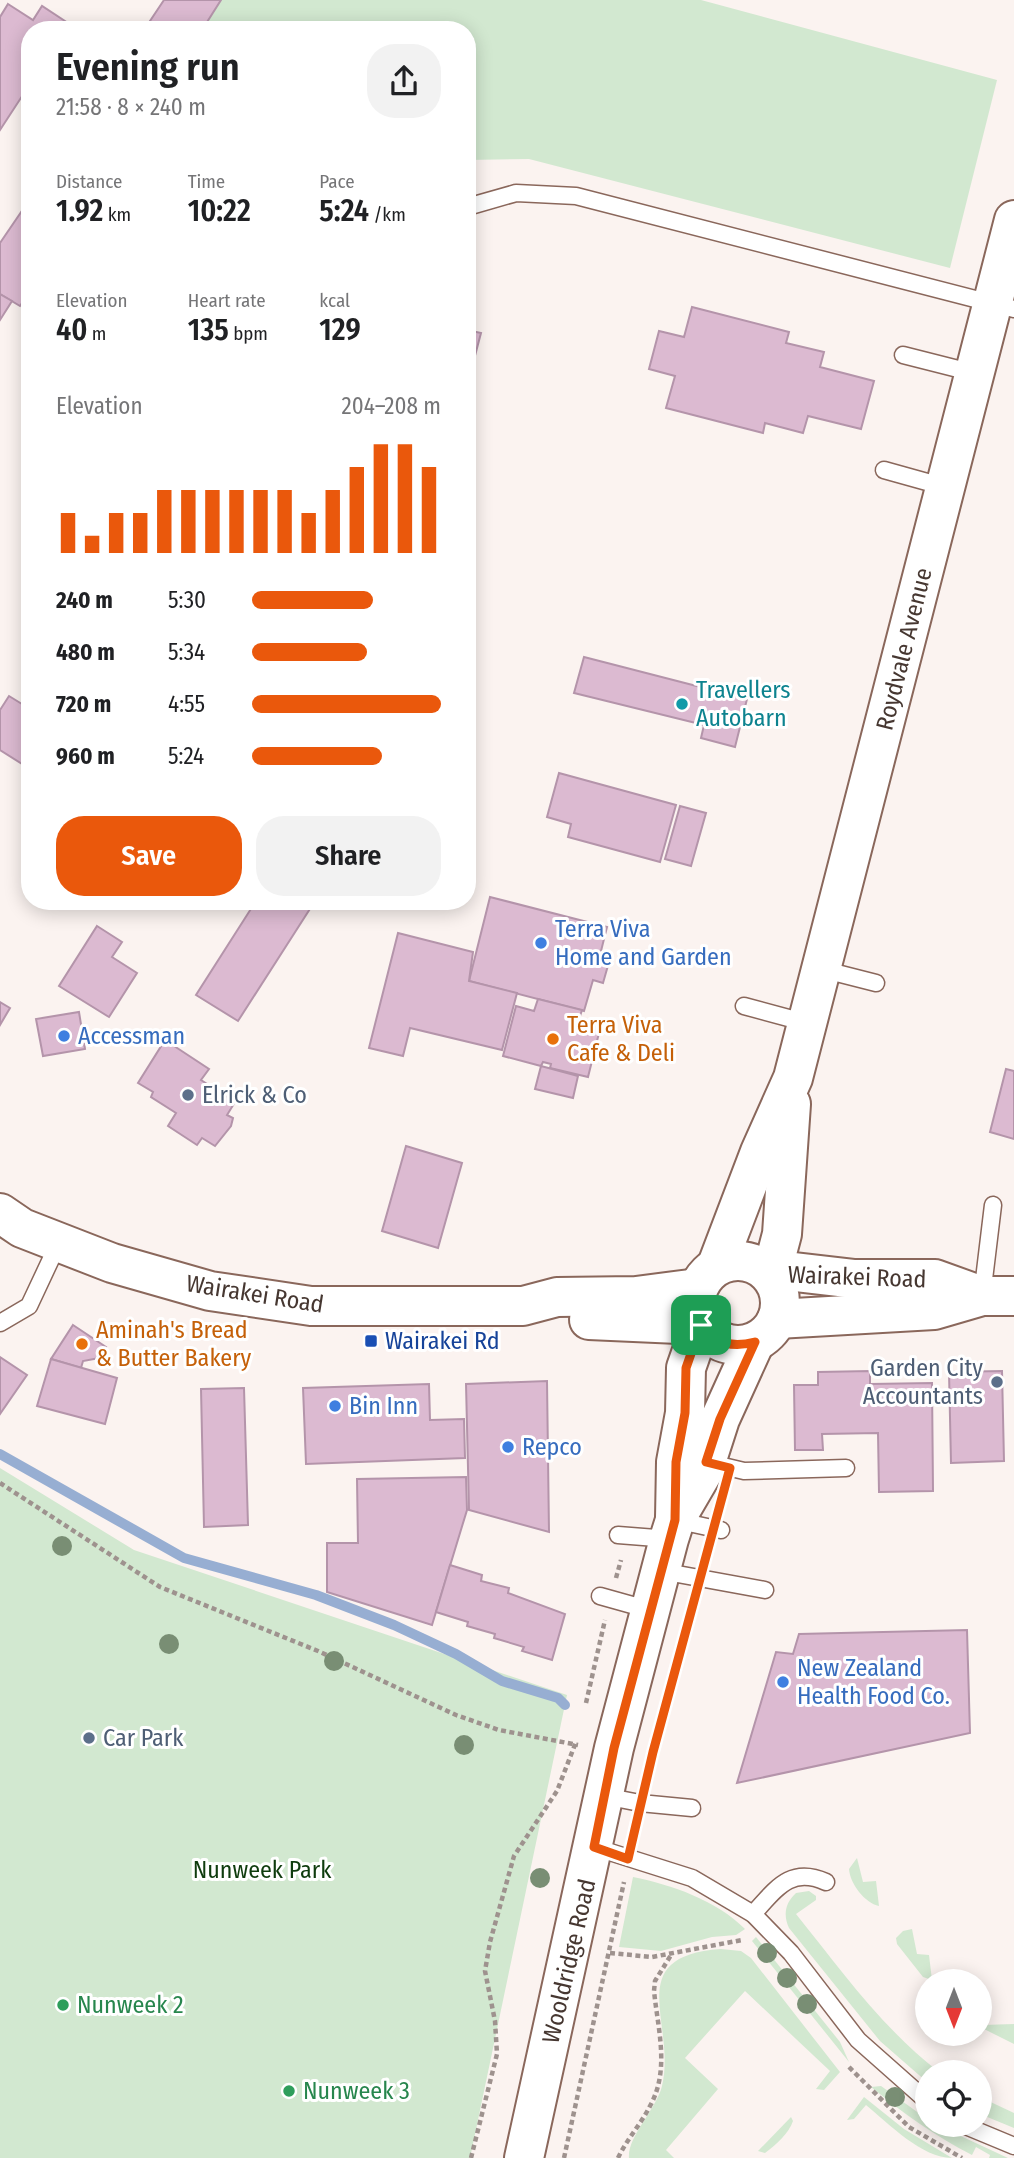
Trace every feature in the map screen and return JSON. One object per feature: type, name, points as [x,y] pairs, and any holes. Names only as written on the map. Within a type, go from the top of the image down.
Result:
[{"type":"street","name":"Roydvale Avenue","points":[[708,1277],[793,1078],[974,373],[1003,307],[1014,220]]},
{"type":"street","name":"Roydvale Avenue","points":[[771,1276],[782,1234],[793,1078]]},
{"type":"street","name":"Wairakei Road","points":[[0,1213],[22,1228],[112,1263],[211,1291],[311,1307],[523,1307],[557,1297],[636,1296],[708,1277]]},
{"type":"street","points":[[746,1261],[760,1266],[771,1276],[780,1297],[766,1331],[731,1345],[719,1342],[701,1325],[695,1301],[708,1277],[746,1261]]},
{"type":"street","name":"Wairakei Road","points":[[771,1276],[786,1271],[855,1279],[935,1279],[998,1296]]},
{"type":"street","name":"Wairakei Road","points":[[766,1331],[934,1310],[998,1296]]},
{"type":"street","name":"Wairakei Road","points":[[523,1307],[559,1320],[701,1325]]},
{"type":"street","name":"Wooldridge Road","points":[[524,2158],[611,1853],[622,1800],[650,1610],[668,1543],[676,1462],[685,1413],[686,1368],[701,1325]]},
{"type":"street","name":"Wooldridge Road","points":[[668,1543],[706,1462],[720,1419],[766,1331]]},
{"type":"lane","points":[[476,204],[516,193],[576,196],[1003,307]]},
{"type":"lane","points":[[903,355],[974,373]]},
{"type":"lane","points":[[884,470],[945,487]]},
{"type":"lane","points":[[821,969],[876,983]]},
{"type":"lane","points":[[744,1006],[807,1023]]},
{"type":"lane","points":[[993,1205],[998,1296]]},
{"type":"lane","points":[[0,1323],[29,1307],[59,1242]]},
{"type":"lane","points":[[706,1462],[744,1471],[846,1468]]},
{"type":"lane","points":[[618,1535],[668,1543],[721,1530]]},
{"type":"lane","points":[[668,1543],[700,1578],[765,1590]]},
{"type":"lane","points":[[600,1596],[650,1610]]},
{"type":"lane","points":[[622,1800],[692,1808]]},
{"type":"lane","points":[[611,1853],[692,1878],[753,1914],[791,1952],[858,2040],[915,2090]]},
{"type":"lane","points":[[753,1914],[783,1884],[796,1876],[810,1875],[826,1882]]},
{"type":"lane","points":[[992,2137],[1014,2146]]},
{"type":"path","points":[[0,1483],[160,1587],[317,1651],[456,1715],[499,1730],[575,1744],[557,1791],[514,1856],[490,1942],[485,1971],[495,2021],[497,2054],[471,2158]]},
{"type":"path","points":[[622,1800],[700,1578]]},
{"type":"path","points":[[564,2158],[610,1952],[611,1853]]},
{"type":"path","points":[[610,1952],[652,1957],[671,1955],[740,1938],[750,1947]]},
{"type":"path","points":[[618,2158],[651,2104],[658,2087],[662,2063],[655,1981],[671,1955]]},
{"type":"path","points":[[843,2060],[869,2090],[909,2127],[962,2158]]},
{"type":"green space","points":[[221,0],[701,0],[997,80],[950,268],[529,159],[476,160],[476,21],[208,21]]},
{"type":"green space","name":"Nunweek Park","points":[[0,1468],[134,1550],[567,1695],[470,2158],[0,2158]]},
{"type":"green space","points":[[857,1858],[863,1882],[876,1881],[879,1906],[864,1897],[852,1881],[849,1869]]},
{"type":"green space","points":[[633,1877],[693,1895],[721,1910],[745,1929],[736,1935],[712,1937],[661,1951],[619,1947]]},
{"type":"green space","points":[[809,1891],[816,1896],[816,1900],[796,1914],[881,2017],[924,2060],[915,2060],[915,2072],[880,2041],[789,1928],[786,1918],[787,1905],[796,1893]]},
{"type":"green space","points":[[912,1929],[917,1954],[929,1955],[931,1969],[917,1969],[897,1944],[896,1938],[903,1931]]},
{"type":"green space","points":[[756,1937],[840,2042],[849,2062],[752,1941]]},
{"type":"green space","points":[[721,1949],[741,1951],[751,1958],[840,2072],[824,2090],[816,2089],[830,2071],[745,1991],[685,2058],[718,2089],[666,2150],[674,2158],[629,2158],[632,2141],[662,2086],[665,2063],[659,1997],[662,1979],[671,1965],[690,1954]]},
{"type":"green space","points":[[1014,2024],[1014,2044],[992,2033],[992,2025]]},
{"type":"green space","points":[[881,2086],[915,2110],[915,2120],[895,2106],[871,2087]]},
{"type":"green space","points":[[864,2097],[915,2137],[952,2158],[941,2157],[918,2146],[866,2105],[854,2119],[847,2120]]},
{"type":"green space","points":[[992,2103],[1014,2113],[1014,2128],[992,2119]]},
{"type":"green space","points":[[791,2117],[793,2121],[782,2138],[765,2153],[758,2151]]},
{"type":"green space","points":[[941,2137],[963,2137],[1008,2158],[989,2158],[990,2155],[976,2147],[972,2155]]},
{"type":"building","points":[[164,0],[221,0],[208,21],[150,21]]},
{"type":"building","points":[[8,4],[33,20],[42,6],[65,21],[21,21],[21,98],[0,130],[0,17]]},
{"type":"building","points":[[21,212],[20,306],[0,294],[0,243]]},
{"type":"building","points":[[0,294],[12,301],[0,320]]},
{"type":"building","points":[[692,307],[789,332],[786,343],[824,352],[820,367],[874,381],[861,429],[808,416],[803,433],[765,423],[763,433],[666,408],[675,376],[649,369],[659,331],[684,337]]},
{"type":"building","points":[[476,332],[481,333],[476,352]]},
{"type":"building","name":"Travellers Autobarn","points":[[584,657],[747,699],[735,747],[701,738],[704,725],[574,693]]},
{"type":"building","points":[[9,696],[21,703],[21,763],[0,750],[0,710]]},
{"type":"building","points":[[559,773],[676,805],[660,862],[568,837],[571,824],[547,817]]},
{"type":"building","points":[[680,806],[706,813],[691,866],[665,859]]},
{"type":"building","name":"Terra Viva Home and Garden","points":[[490,897],[607,927],[599,959],[609,962],[603,983],[593,980],[584,1011],[469,981]]},
{"type":"building","points":[[250,910],[309,910],[238,1021],[196,995]]},
{"type":"building","points":[[97,926],[122,942],[112,957],[137,973],[109,1017],[59,986]]},
{"type":"building","points":[[398,933],[473,952],[469,981],[517,993],[502,1050],[410,1028],[403,1056],[369,1048]]},
{"type":"building","name":"Terra Viva Cafe & Deli","points":[[538,999],[582,1010],[579,1019],[601,1025],[588,1077],[550,1068],[551,1064],[543,1062],[541,1066],[503,1056],[516,1006],[534,1011]]},
{"type":"building","points":[[0,1002],[10,1008],[0,1025]]},
{"type":"building","points":[[79,1012],[85,1049],[43,1056],[36,1019]]},
{"type":"building","name":"Elrick & Co","points":[[165,1040],[209,1069],[201,1080],[235,1102],[227,1115],[233,1118],[231,1126],[215,1146],[202,1138],[197,1145],[168,1126],[176,1113],[151,1097],[153,1092],[138,1083]]},
{"type":"building","points":[[541,1066],[578,1076],[573,1098],[535,1089]]},
{"type":"building","points":[[1006,1069],[1014,1071],[1014,1139],[990,1132]]},
{"type":"building","points":[[406,1146],[462,1163],[438,1248],[382,1231]]},
{"type":"building","points":[[73,1325],[106,1347],[99,1358],[83,1361],[81,1368],[51,1359]]},
{"type":"building","points":[[0,1357],[27,1375],[0,1414]]},
{"type":"building","points":[[51,1359],[117,1378],[105,1424],[37,1406]]},
{"type":"building","points":[[870,1371],[870,1384],[932,1383],[933,1491],[879,1492],[878,1433],[822,1434],[823,1450],[795,1450],[794,1385],[818,1385],[818,1372]]},
{"type":"building","points":[[1002,1371],[1004,1461],[951,1463],[949,1372]]},
{"type":"building","name":"Repco","points":[[547,1381],[549,1532],[469,1510],[466,1384]]},
{"type":"building","points":[[429,1384],[430,1420],[464,1419],[465,1458],[306,1464],[303,1388]]},
{"type":"building","points":[[244,1388],[248,1525],[204,1527],[201,1389]]},
{"type":"building","points":[[466,1477],[467,1510],[432,1625],[327,1592],[327,1543],[358,1543],[357,1479]]},
{"type":"building","points":[[450,1565],[482,1575],[481,1581],[509,1588],[508,1593],[565,1614],[552,1660],[522,1651],[524,1647],[494,1638],[495,1634],[467,1626],[468,1622],[436,1612]]},
{"type":"building","points":[[967,1630],[970,1733],[737,1783],[776,1652],[793,1654],[799,1634]]},
{"type":"waterway","points":[[0,1454],[184,1558],[316,1595],[394,1625],[456,1654],[502,1681],[558,1698],[565,1705]]},
{"type":"place","name":"Travellers Autobarn","points":[[682,704]]},
{"type":"place","name":"Terra Viva Home and Garden","points":[[541,943]]},
{"type":"place","name":"Accessman","points":[[64,1036]]},
{"type":"place","name":"Terra Viva Cafe & Deli","points":[[553,1039]]},
{"type":"place","name":"Elrick & Co","points":[[188,1095]]},
{"type":"place","name":"Wairakei Rd","points":[[371,1341]]},
{"type":"place","name":"Aminah's Bread & Butter Bakery","points":[[82,1344]]},
{"type":"place","name":"Garden City Accountants","points":[[997,1382]]},
{"type":"place","name":"Bin Inn","points":[[335,1406]]},
{"type":"place","name":"Repco","points":[[508,1447]]},
{"type":"place","name":"New Zealand Health Food Co.","points":[[783,1682]]},
{"type":"place","name":"Car Park","points":[[89,1738]]},
{"type":"place","name":"Nunweek 2","points":[[63,2005]]},
{"type":"place","name":"Nunweek 3","points":[[289,2091]]},
{"type":"route","points":[[701,1325],[719,1342],[743,1345],[755,1342],[720,1419],[706,1462],[730,1468],[653,1752],[628,1859],[594,1847],[614,1748],[675,1520],[676,1462],[685,1413],[686,1368],[701,1325]]}]
